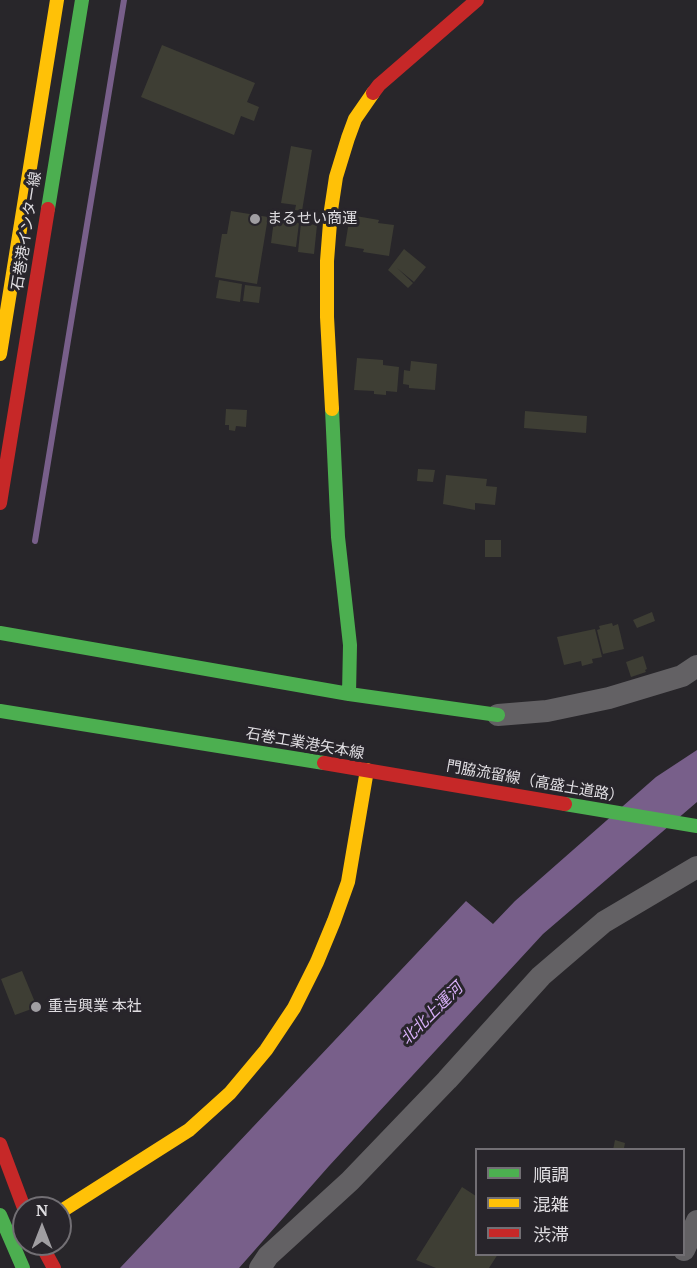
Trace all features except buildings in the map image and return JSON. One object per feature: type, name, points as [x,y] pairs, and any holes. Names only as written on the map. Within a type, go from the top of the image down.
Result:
[{"type":"main road","name":"石巻港インター線","points":[[0,354],[57,0]]},
{"type":"main road","name":"石巻港インター線","points":[[0,503],[81,0]]},
{"type":"main road","points":[[349,694],[350,645],[338,537],[327,317],[328,251],[336,177],[355,119],[379,85],[473,1]]},
{"type":"main road","points":[[0,633],[349,694],[498,715]]},
{"type":"main road","name":"石巻工業港矢本線","points":[[2,712],[367,770],[348,882],[334,921],[294,1008],[266,1050],[230,1093],[189,1130],[72,1204]]},
{"type":"main road","name":"門脇流留線（高盛土道路）","points":[[367,770],[697,826]]},
{"type":"main road","points":[[0,1144],[20,1196]]},
{"type":"main road","points":[[0,1215],[12,1232]]},
{"type":"street","points":[[498,715],[547,711],[609,698],[682,676],[697,666]]},
{"type":"street","points":[[260,1268],[268,1256],[350,1181],[447,1080],[541,976],[604,922],[697,867]]},
{"type":"street","points":[[685,1248],[697,1221]]},
{"type":"water","name":"北北上運河","points":[[697,750],[697,802],[543,934],[329,1166],[239,1268],[120,1268],[466,901],[493,924],[515,901],[656,777]]},
{"type":"waterway","points":[[35,541],[124,0]]},
{"type":"traffic: fast","points":[[48,209],[82,0]]},
{"type":"traffic: fast","points":[[332,409],[338,537],[350,645],[349,694]]},
{"type":"traffic: fast","points":[[0,633],[349,694],[498,715]]},
{"type":"traffic: fast","points":[[0,711],[324,763]]},
{"type":"traffic: fast","points":[[565,804],[697,826]]},
{"type":"traffic: fast","points":[[0,1215],[23,1268]]},
{"type":"traffic: slow","points":[[0,354],[57,0]]},
{"type":"traffic: slow","points":[[332,409],[327,317],[327,261],[331,210],[336,177],[348,138],[355,119],[373,93]]},
{"type":"traffic: slow","points":[[72,1204],[189,1130],[230,1093],[266,1050],[294,1008],[334,921],[348,882],[367,770]]},
{"type":"traffic: jam","points":[[373,93],[379,85],[477,0]]},
{"type":"traffic: jam","points":[[0,503],[48,209]]},
{"type":"traffic: jam","points":[[324,763],[565,804]]},
{"type":"traffic: jam","points":[[0,1144],[20,1196]]},
{"type":"traffic: jam","points":[[48,1256],[54,1268]]},
{"type":"place","name":"まるせい商運","points":[[255,219]]},
{"type":"place","name":"重吉興業 本社","points":[[36,1007]]}]
